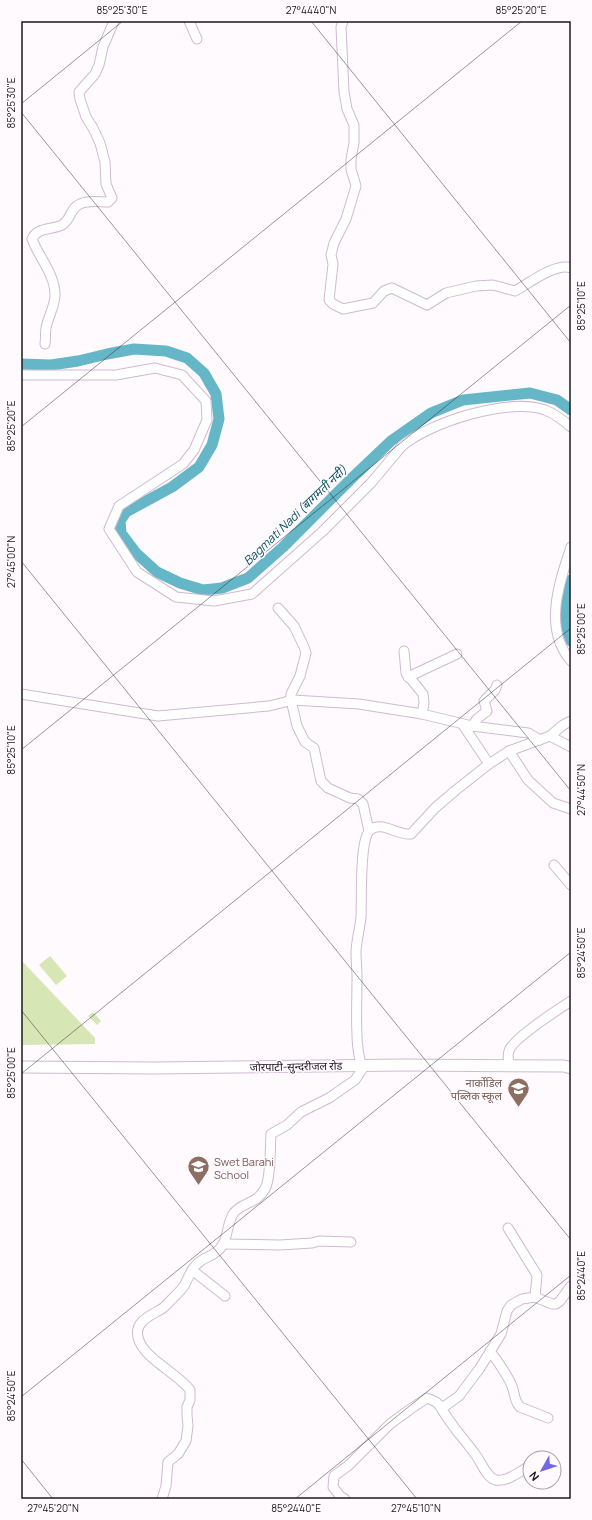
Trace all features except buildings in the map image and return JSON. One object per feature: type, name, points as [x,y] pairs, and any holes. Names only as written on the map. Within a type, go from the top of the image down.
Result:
[{"type":"main road","name":"जोरपाटी-सुन्दरीजल रोड","points":[[21,1067],[156,1068],[363,1065],[564,1066],[571,1068]]},
{"type":"street","points":[[46,344],[46,328],[56,297],[52,278],[32,239],[35,233],[60,226],[65,223],[77,205],[89,202],[108,202],[112,198],[106,184],[105,162],[100,143],[86,117],[79,92],[95,74],[100,65],[103,47],[114,21]]},
{"type":"street","points":[[189,21],[198,39]]},
{"type":"street","points":[[343,21],[341,27],[344,92],[347,109],[354,125],[354,143],[351,169],[356,186],[346,219],[334,243],[330,255],[333,264],[329,300],[333,304],[343,309],[373,303],[384,291],[392,288],[427,304],[446,293],[476,286],[493,285],[515,291],[534,279],[562,267],[571,268]]},
{"type":"street","points":[[21,375],[116,375],[155,368],[182,375],[206,401],[207,420],[194,450],[183,464],[119,506],[109,529],[137,572],[176,597],[214,601],[252,594],[334,521],[371,483],[402,446],[408,441],[424,433],[462,416],[477,412],[516,407],[544,410],[554,414],[571,427]]},
{"type":"street","points":[[571,547],[558,593],[554,621],[563,652],[571,661]]},
{"type":"street","points":[[278,608],[294,626],[306,653],[300,676],[291,694],[290,700],[297,726],[305,742],[314,748],[321,781],[328,788],[350,798],[358,799],[363,804],[369,831]]},
{"type":"street","points":[[404,651],[406,674],[422,694],[424,703],[422,714]]},
{"type":"street","points":[[408,677],[457,654]]},
{"type":"street","points":[[467,725],[487,711],[484,700],[495,690],[497,685]]},
{"type":"street","points":[[21,694],[158,716],[269,706],[290,700],[359,704],[422,714],[467,725],[528,733],[540,740]]},
{"type":"street","points":[[162,1499],[166,1486],[168,1462],[178,1454],[186,1441],[188,1434],[187,1415],[190,1390],[185,1383],[148,1353],[138,1339],[137,1330],[144,1319],[164,1307],[175,1296],[184,1286],[192,1270],[198,1263],[216,1254],[223,1244],[232,1215],[244,1206],[252,1203],[260,1196],[266,1187],[269,1169],[271,1134],[287,1124],[301,1112],[329,1098],[355,1080],[363,1065],[357,1036],[356,953],[361,916],[363,854],[366,837],[369,831],[373,828],[384,828],[391,829],[402,834],[410,834],[435,808],[489,764],[509,751],[550,736],[563,725],[571,721]]},
{"type":"street","points":[[467,725],[489,764]]},
{"type":"street","points":[[550,736],[571,748]]},
{"type":"street","points":[[509,751],[528,780],[553,802],[571,809]]},
{"type":"street","points":[[554,865],[571,885]]},
{"type":"street","points":[[509,1066],[508,1051],[511,1046],[526,1033],[571,1001]]},
{"type":"street","points":[[508,1228],[537,1275],[535,1297]]},
{"type":"street","points":[[223,1244],[280,1245],[312,1243],[318,1241],[351,1242]]},
{"type":"street","points":[[192,1270],[225,1296]]},
{"type":"street","points":[[440,1406],[445,1406],[459,1396],[490,1351],[503,1329],[507,1311],[511,1305],[522,1299],[535,1297],[552,1304],[556,1304],[571,1286]]},
{"type":"street","points":[[490,1351],[513,1388],[517,1404],[520,1407],[548,1418]]},
{"type":"street","points":[[341,1498],[334,1487],[334,1476],[349,1465],[390,1424],[427,1398],[436,1402],[440,1406],[450,1424],[476,1454],[490,1477],[497,1480],[506,1479],[522,1470]]},
{"type":"green space","points":[[50,956],[67,976],[56,985],[39,965]]},
{"type":"green space","points":[[21,960],[95,1038],[95,1044],[21,1045]]},
{"type":"green space","points":[[93,1012],[101,1021],[97,1025],[88,1016]]},
{"type":"waterway","name":"Bagmati Nadi (बागमती नदी)","points":[[21,364],[51,365],[134,349],[166,351],[187,358],[204,373],[216,394],[219,419],[212,445],[199,467],[172,487],[126,512],[120,521],[121,533],[136,553],[157,572],[180,583],[203,590],[222,588],[248,578],[283,547],[391,441],[431,413],[463,400],[530,393],[557,400],[571,410]]},
{"type":"waterway","name":"Bagmati Nadi (बागमती नदी)","points":[[571,580],[566,603],[566,626],[571,641]]},
{"type":"place","name":"नार्कोडिल पब्लिक स्कूल","points":[[518,1108]]},
{"type":"place","name":"Swet Barahi School","points":[[198,1186]]}]
